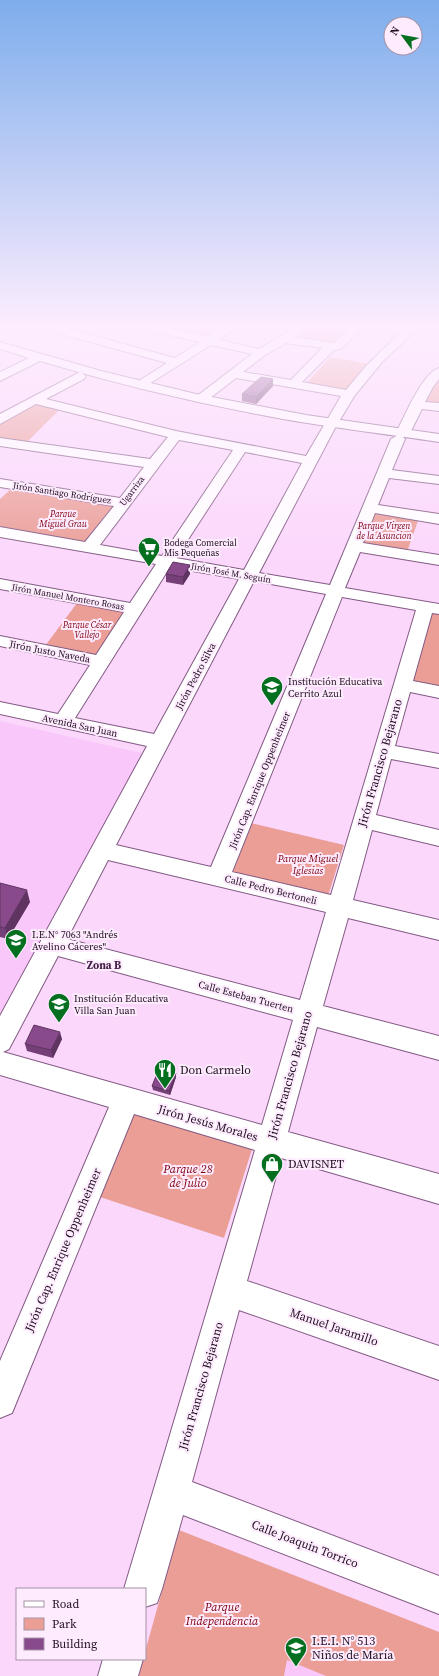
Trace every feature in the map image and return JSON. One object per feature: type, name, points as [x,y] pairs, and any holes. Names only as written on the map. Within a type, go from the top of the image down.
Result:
[{"type":"street","points":[[0,420],[23,406]]},
{"type":"street","points":[[59,406],[176,435],[311,461]]},
{"type":"street","points":[[206,406],[400,436],[439,445]]},
{"type":"street","points":[[235,406],[330,426]]},
{"type":"street","name":"Jirón Pedro Silva","points":[[0,1041],[53,945],[248,577],[342,406]]},
{"type":"street","name":"Jirón Cap. Enrique Oppenheimer","points":[[219,876],[384,473],[400,436],[416,406]]},
{"type":"street","points":[[426,406],[439,408]]},
{"type":"street","name":"Ugarriza","points":[[89,548],[176,435]]},
{"type":"street","points":[[400,436],[439,438]]},
{"type":"street","points":[[0,442],[153,464]]},
{"type":"street","points":[[63,722],[100,661],[167,562],[241,448]]},
{"type":"street","points":[[384,473],[439,480]]},
{"type":"street","name":"Jirón Santiago Rodríguez","points":[[3,487],[124,503]]},
{"type":"street","points":[[370,508],[439,519]]},
{"type":"street","name":"Jirón José M. Seguín","points":[[0,532],[248,577],[432,608]]},
{"type":"street","points":[[354,546],[439,560]]},
{"type":"street","name":"Jirón Manuel Montero Rosas","points":[[0,584],[135,609]]},
{"type":"street","name":"Jirón Francisco Bejarano","points":[[143,1588],[402,685],[432,608]]},
{"type":"street","name":"Jirón Justo Naveda","points":[[0,641],[100,661]]},
{"type":"street","points":[[402,685],[439,692]]},
{"type":"street","name":"Avenida San Juan","points":[[0,708],[160,742]]},
{"type":"street","points":[[384,750],[439,761]]},
{"type":"street","points":[[363,820],[439,838]]},
{"type":"street","name":"Calle Pedro Bertoneli","points":[[102,850],[219,876],[439,930]]},
{"type":"street","name":"Calle Esteban Tuerten","points":[[53,945],[439,1048]]},
{"type":"street","name":"Jirón Jesús Morales","points":[[0,1063],[439,1189]]},
{"type":"street","name":"Jirón Cap. Enrique Oppenheimer","points":[[0,1401],[126,1099]]},
{"type":"street","name":"Manuel Jaramillo","points":[[229,1291],[439,1363]]},
{"type":"street","name":"Calle Joaquin Torrico","points":[[171,1492],[439,1595]]},
{"type":"street","points":[[118,1676],[123,1660]]},
{"type":"shaded area","points":[[0,721],[146,754],[0,1020]]},
{"type":"shaded area","name":"I.E.I. N° 513 Niños de María","points":[[287,1660],[326,1676],[284,1676]]},
{"type":"green space","points":[[28,406],[50,406],[60,409],[26,443],[0,440],[0,422]]},
{"type":"green space","name":"Parque Miguel Grau","points":[[12,488],[114,505],[82,545],[0,530],[0,499]]},
{"type":"green space","name":"Parque Virgen de la Asuncion","points":[[373,511],[419,518],[407,552],[359,545]]},
{"type":"green space","name":"Parque César Vallejo","points":[[77,603],[127,612],[97,656],[45,646]]},
{"type":"green space","points":[[430,612],[439,614],[439,686],[410,680]]},
{"type":"green space","name":"Parque Miguel Iglesias","points":[[251,823],[344,845],[328,896],[231,872]]},
{"type":"green space","name":"Parque 28 de Julio","points":[[135,1110],[253,1146],[224,1238],[100,1197]]},
{"type":"green space","name":"Parque Independencia","points":[[179,1530],[439,1632],[439,1676],[326,1676],[287,1660],[284,1676],[139,1676],[143,1660],[146,1660],[146,1648]]},
{"type":"building","points":[[173,562],[190,565],[183,577],[166,574]]},
{"type":"building","points":[[0,883],[27,890],[5,928],[0,927]]},
{"type":"building","points":[[34,1025],[60,1032],[51,1050],[25,1044]]},
{"type":"building","points":[[159,1069],[176,1073],[169,1091],[152,1086]]},
{"type":"place","name":"Bodega Comercial Mis Pequeñas","points":[[149,568]]},
{"type":"place","name":"Institución Educativa Cerrito Azul","points":[[272,706]]},
{"type":"place","name":"I.E.N° 7063 \"Andrés Avelino Cáceres\"","points":[[16,960]]},
{"type":"place","name":"Institución Educativa Villa San Juan","points":[[59,1024]]},
{"type":"place","name":"Don Carmelo","points":[[165,1090]]},
{"type":"place","name":"DAVISNET","points":[[272,1184]]},
{"type":"place","name":"I.E.I. N° 513 Niños de María","points":[[296,1668]]},
{"type":"district","name":"Zona B","points":[[104,965]]}]
